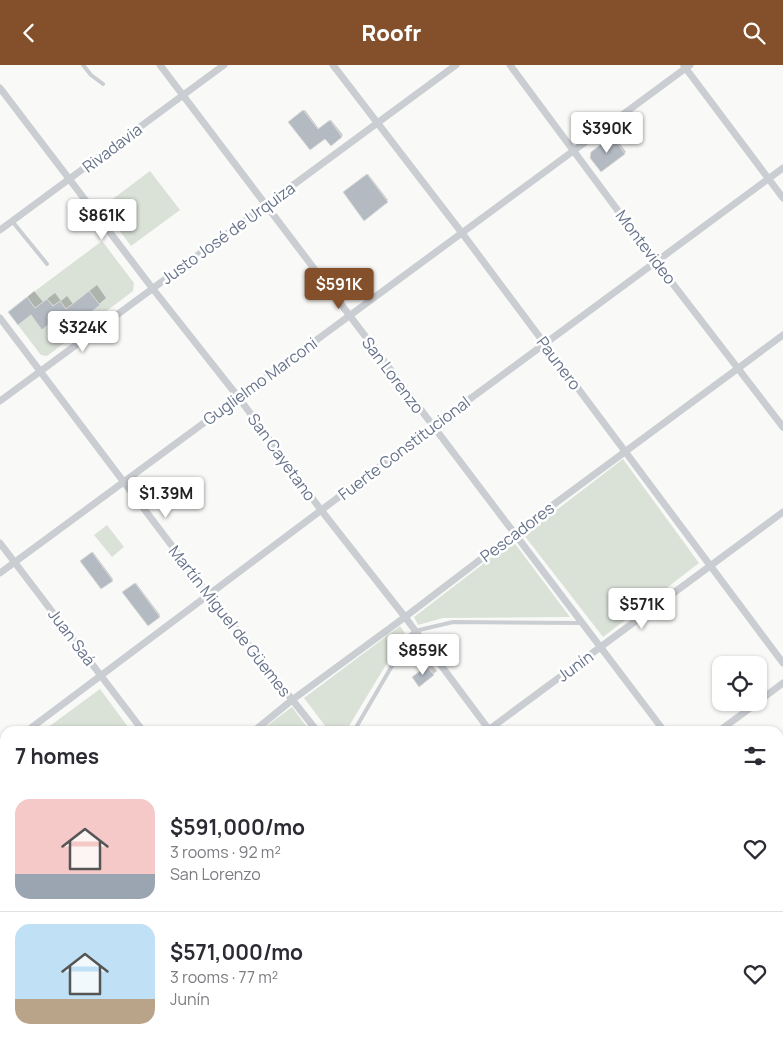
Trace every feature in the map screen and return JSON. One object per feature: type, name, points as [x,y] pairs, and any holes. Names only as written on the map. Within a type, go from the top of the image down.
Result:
[{"type":"street","name":"San Lorenzo","points":[[160,65],[432,427],[515,533],[660,726]]},
{"type":"street","name":"Rivadavia","points":[[0,230],[224,65]]},
{"type":"street","name":"Paunero","points":[[333,65],[462,233],[783,663]]},
{"type":"street","name":"Justo José de Urquiza","points":[[0,401],[456,65]]},
{"type":"street","name":"Montevideo","points":[[510,65],[656,262],[783,427]]},
{"type":"street","name":"Guglielmo Marconi","points":[[0,573],[686,66]]},
{"type":"street","points":[[686,66],[783,197]]},
{"type":"street","name":"San Cayetano","points":[[0,88],[153,289],[239,398],[321,510],[405,617],[485,726]]},
{"type":"street","name":"Fuerte Constitucional","points":[[34,726],[432,427],[783,168]]},
{"type":"street","name":"Martín Miguel de Güemes","points":[[0,318],[209,595],[312,726]]},
{"type":"street","name":"Pescadores","points":[[260,726],[515,533],[783,335]]},
{"type":"street","name":"Junín","points":[[496,726],[783,512]]},
{"type":"street","name":"Juan Saá","points":[[0,543],[139,726]]},
{"type":"street","points":[[767,695],[783,683]]},
{"type":"street","points":[[726,726],[746,711]]},
{"type":"lane","points":[[83,65],[91,75],[103,84]]},
{"type":"lane","points":[[12,221],[47,264]]},
{"type":"lane","points":[[357,726],[410,635],[415,631],[453,622],[582,623]]},
{"type":"shaded area","points":[[150,171],[180,210],[131,246],[102,207]]},
{"type":"shaded area","points":[[102,241],[134,283],[133,291],[47,356],[41,355],[18,325],[31,315],[42,329],[52,321],[63,334],[100,305],[71,309],[58,307],[47,299],[35,308],[27,297]]},
{"type":"shaded area","points":[[623,459],[699,563],[603,637],[524,535]]},
{"type":"shaded area","points":[[107,525],[124,547],[112,557],[94,535]]},
{"type":"shaded area","points":[[513,541],[570,617],[443,618],[418,625],[414,617]]},
{"type":"shaded area","points":[[400,626],[405,633],[349,726],[325,726],[304,698]]},
{"type":"shaded area","points":[[100,689],[127,726],[50,726]]},
{"type":"shaded area","points":[[292,707],[306,726],[267,726]]},
{"type":"building","points":[[303,110],[318,129],[330,120],[342,137],[331,146],[325,139],[310,150],[288,122]]},
{"type":"building","points":[[612,136],[625,154],[601,172],[590,158],[591,152]]},
{"type":"building","points":[[367,174],[388,202],[364,221],[343,192]]},
{"type":"building","points":[[89,291],[100,305],[62,335],[52,321],[42,330],[31,315],[18,325],[8,312],[27,297],[35,308],[47,299],[53,306],[60,301],[66,309]]},
{"type":"building","points":[[92,552],[113,581],[101,589],[80,561]]},
{"type":"building","points":[[135,583],[160,617],[148,626],[122,592]]},
{"type":"building","points":[[427,666],[434,675],[419,687],[412,677]]}]
